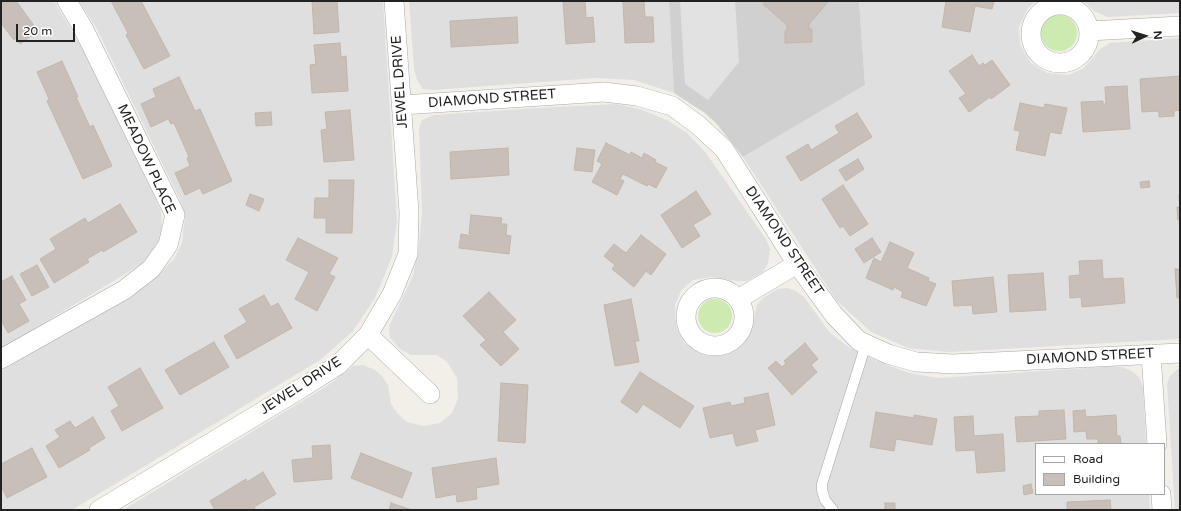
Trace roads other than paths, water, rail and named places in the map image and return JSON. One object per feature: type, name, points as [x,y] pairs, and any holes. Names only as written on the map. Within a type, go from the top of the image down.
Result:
[{"type":"street","name":"MEADOW PLACE","points":[[1,359],[124,290],[152,268],[168,245],[175,215],[83,28],[67,1]]},
{"type":"street","name":"JEWEL DRIVE","points":[[99,510],[338,365],[368,335],[392,294],[408,254],[409,212],[394,1]]},
{"type":"street","points":[[1089,31],[1180,26]]},
{"type":"street","name":"DIAMOND STREET","points":[[402,105],[604,92],[638,96],[672,106],[698,125],[724,149],[797,264],[834,316],[859,341],[888,354],[916,362],[953,364],[1180,353]]},
{"type":"street","points":[[738,299],[797,264]]},
{"type":"street","points":[[368,335],[430,394]]},
{"type":"street","points":[[1151,354],[1158,443]]},
{"type":"street","points":[[1161,495],[1162,510]]},
{"type":"lane","points":[[833,510],[825,500],[822,484],[866,344]]}]
